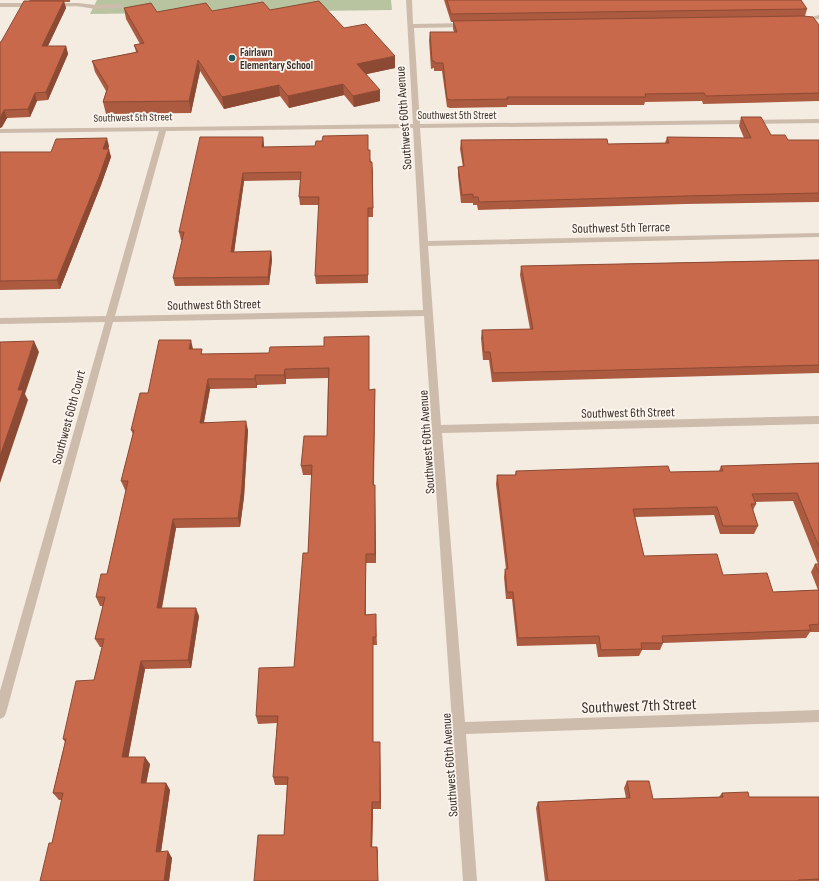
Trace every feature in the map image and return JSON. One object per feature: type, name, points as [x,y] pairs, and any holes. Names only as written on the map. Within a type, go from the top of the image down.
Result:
[{"type":"street","name":"Southwest 60th Avenue","points":[[409,0],[428,313],[438,429],[470,881]]},
{"type":"street","points":[[46,5],[78,4],[96,7],[120,6]]},
{"type":"street","points":[[0,5],[38,5]]},
{"type":"street","points":[[801,20],[819,17]]},
{"type":"street","points":[[794,20],[819,22]]},
{"type":"street","points":[[410,26],[474,25]]},
{"type":"street","name":"Southwest 5th Street","points":[[0,131],[819,121]]},
{"type":"street","name":"Southwest 60th Court","points":[[0,713],[163,128]]},
{"type":"street","name":"Southwest 5th Terrace","points":[[424,244],[819,235]]},
{"type":"street","name":"Southwest 6th Street","points":[[0,321],[428,313]]},
{"type":"street","name":"Southwest 6th Street","points":[[438,429],[819,420]]},
{"type":"street","name":"Southwest 7th Street","points":[[460,728],[819,716]]},
{"type":"green space","points":[[97,0],[391,0],[392,10],[90,14]]},
{"type":"building","points":[[447,0],[801,0],[807,9],[451,14]]},
{"type":"building","points":[[24,1],[64,1],[42,46],[66,46],[46,92],[35,93],[28,109],[4,110],[0,118],[0,42]]},
{"type":"building","points":[[319,1],[344,28],[366,24],[395,56],[357,64],[380,90],[353,96],[343,84],[288,96],[279,85],[222,97],[198,60],[189,101],[103,102],[108,87],[92,61],[138,52],[134,45],[144,43],[124,8],[151,3],[157,12],[206,3],[212,11],[263,2],[270,10]]},
{"type":"building","points":[[813,17],[819,25],[819,93],[706,96],[704,93],[645,94],[646,97],[507,97],[508,99],[450,100],[447,99],[443,63],[435,63],[432,61],[430,32],[457,32],[453,21]]},
{"type":"building","points":[[741,117],[761,117],[771,135],[785,135],[788,140],[819,140],[819,193],[479,202],[478,197],[473,197],[473,194],[462,195],[458,167],[464,166],[461,140],[607,139],[608,144],[669,143],[667,137],[751,138]]},
{"type":"building","points":[[368,135],[368,150],[370,150],[370,162],[372,162],[373,208],[368,208],[368,275],[315,276],[319,197],[299,197],[301,172],[243,173],[231,252],[271,251],[268,277],[173,278],[184,232],[179,232],[200,137],[263,137],[262,147],[315,146],[316,141],[322,141],[323,136]]},
{"type":"building","points":[[107,138],[103,149],[109,149],[57,280],[0,281],[0,152],[51,152],[56,139]]},
{"type":"building","points":[[819,260],[819,365],[493,373],[490,352],[484,352],[482,330],[533,329],[521,266]]},
{"type":"building","points":[[369,336],[369,390],[375,389],[373,485],[375,485],[375,554],[366,554],[365,615],[376,614],[376,637],[373,637],[373,742],[380,742],[380,802],[372,802],[371,847],[377,847],[378,881],[254,881],[258,835],[284,835],[288,777],[273,777],[278,716],[256,716],[259,668],[294,667],[303,553],[308,553],[312,465],[301,466],[304,436],[327,436],[329,368],[285,369],[284,375],[255,375],[255,379],[208,379],[200,423],[246,421],[242,487],[238,518],[173,519],[157,608],[196,608],[188,660],[141,661],[122,757],[145,757],[141,783],[166,783],[156,852],[168,851],[164,881],[40,881],[49,843],[52,843],[63,793],[53,793],[66,739],[63,739],[76,681],[94,680],[104,639],[95,639],[105,597],[96,597],[101,574],[107,574],[128,481],[121,481],[134,430],[131,430],[140,393],[148,393],[159,340],[191,340],[189,349],[202,349],[201,354],[269,353],[270,347],[324,346],[324,337]]},
{"type":"building","points":[[34,341],[18,390],[23,390],[0,456],[0,342]]},
{"type":"building","points":[[819,463],[819,547],[797,493],[752,494],[756,504],[751,504],[758,526],[723,526],[717,507],[633,509],[644,556],[717,554],[723,575],[767,573],[773,592],[819,590],[819,624],[809,625],[811,630],[662,636],[663,643],[641,643],[642,649],[601,650],[599,636],[518,638],[513,592],[507,592],[505,569],[508,569],[497,475],[516,475],[516,471],[668,466],[670,472],[723,471],[721,466]]},
{"type":"building","points":[[815,564],[819,564],[819,573]]},
{"type":"building","points":[[627,781],[649,781],[653,799],[723,797],[722,793],[748,792],[749,797],[819,797],[819,879],[798,881],[548,881],[538,802],[630,798]]},
{"type":"place","name":"Fairlawn Elementary School","points":[[232,58]]}]
